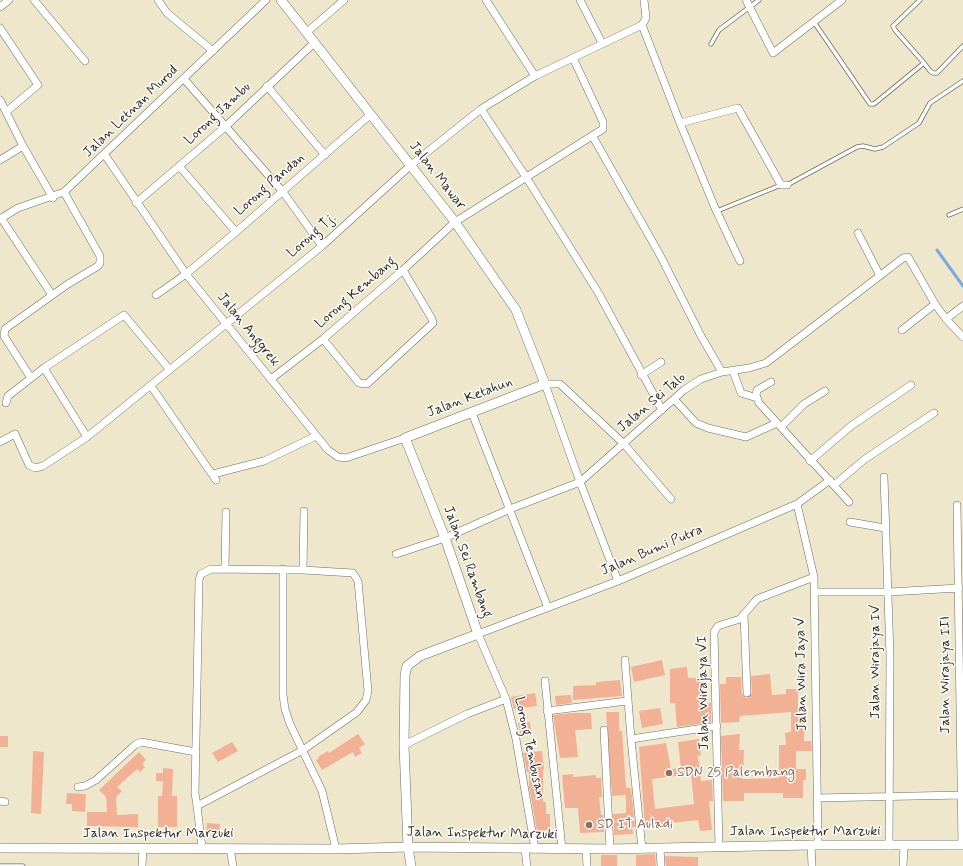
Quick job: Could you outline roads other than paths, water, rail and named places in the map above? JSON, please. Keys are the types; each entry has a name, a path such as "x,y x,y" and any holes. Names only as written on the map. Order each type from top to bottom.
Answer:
{"street":[{"path":"0,7 9,0"},
{"path":"34,0 85,61"},
{"path":"158,0 167,13 213,51"},
{"name":"Jalan Letnan Murod","path":"1,218 18,208 53,198 64,192 266,0"},
{"name":"Jalan Mawar","path":"281,0 455,222 516,310 545,384"},
{"path":"307,32 344,0"},
{"path":"486,0 535,76"},
{"path":"580,0 602,43"},
{"path":"644,0 646,18 642,25 680,123 740,261"},
{"path":"746,0 772,53 842,0"},
{"name":"Lorong Tj.","path":"0,442 15,434 29,465 35,468 43,466 87,438 322,246 411,165 481,109 535,76 642,25"},
{"path":"0,28 38,85 6,112"},
{"name":"Lorong Jambu","path":"136,203 226,127 267,86 315,42"},
{"path":"573,58 604,125 604,129 593,137 660,255 700,336 722,372"},
{"path":"184,79 283,192 322,246"},
{"path":"267,86 325,155"},
{"path":"1,103 23,146 53,198"},
{"path":"680,123 734,108 740,109 784,185"},
{"path":"481,109 526,177 598,294 662,410"},
{"name":"Lorong Pandan","path":"156,296 186,274 236,232 370,115"},
{"name":"Lorong Kembang","path":"271,380 324,339 455,222 593,137"},
{"path":"0,160 23,146"},
{"name":"Jalan Anggrek","path":"104,155 186,274 316,436 333,454 346,458 405,438"},
{"path":"179,166 236,232"},
{"path":"31,378 4,336 4,331 52,295 98,266 100,260 100,256 64,192"},
{"path":"1,218 52,295"},
{"path":"858,233 880,276"},
{"name":"Jalan Sei Talo","path":"396,554 445,538 510,509 580,482 674,399 700,379 722,372 749,368 766,363 778,356 903,258 910,258 935,304 946,319 963,337"},
{"path":"324,339 359,383 366,384 433,323 403,270"},
{"path":"902,330 935,304"},
{"path":"946,319 963,306"},
{"path":"6,402 6,397 44,368 124,315 170,370"},
{"path":"641,374 661,362"},
{"path":"44,368 87,438"},
{"path":"733,370 741,393 756,398 849,502"},
{"path":"756,398 757,390 771,382"},
{"path":"618,581 580,482 545,384 560,384 624,444 671,499"},
{"name":"Jalan Ketahun","path":"405,438 545,384"},
{"path":"810,460 851,426 911,385"},
{"path":"151,386 214,477 264,461 316,436"},
{"path":"674,399 696,423 708,428 746,437 779,425 804,404 825,391"},
{"path":"472,413 548,608"},
{"name":"Jalan Bumi Putra","path":"478,634 618,581 797,504 832,483 934,413"},
{"name":"Jalan Sei Rambang","path":"405,438 445,538 478,634 420,656 407,666 405,675 404,745 408,846 411,866"},
{"name":"Jalan Wirajaya IV","path":"884,477 885,528 889,592 889,846"},
{"name":"Jalan Wira Jaya V","path":"797,504 814,577 817,798 815,845 812,866"},
{"name":"Jalan Wirajaya III","path":"957,505 963,845"},
{"path":"303,570 304,511"},
{"path":"225,569 226,512"},
{"path":"850,522 885,528"},
{"path":"197,806 303,750 357,712 366,700 368,691 357,576 348,571 211,569 206,570 199,580 196,752 197,806 202,848"},
{"path":"283,569 283,695 290,724 322,791 336,849"},
{"name":"Jalan Wirajaya VI","path":"719,846 714,632 718,626 736,621 744,614 756,599 814,577"},
{"path":"814,592 889,592 959,588"},
{"path":"744,614 747,693"},
{"name":"Lorong Tembusan","path":"478,634 506,699 517,746 535,849"},
{"path":"625,660 627,701 642,849"},
{"path":"545,681 562,850"},
{"path":"404,745 467,714 506,699"},
{"path":"547,711 627,701"},
{"path":"631,739 717,726"},
{"path":"604,730 610,850"},
{"path":"78,786 85,786 96,780 135,745 141,742 196,752"},
{"path":"817,798 961,795"},
{"name":"Jalan Inspektur Marzuki","path":"0,848 336,849 408,846 610,850 719,846 963,845"},
{"path":"903,866 904,846"},
{"path":"142,866 143,848"},
{"path":"230,848 233,866"},
{"path":"660,848 661,866"},
{"path":"525,849 527,866"},
{"path":"586,850 587,866"}],"lane":[{"path":"711,44 719,30 759,0"},
{"path":"920,0 893,26 930,71 937,73 963,46"},
{"path":"814,22 870,104 874,104 924,63"},
{"path":"717,211 784,185 857,148 864,146 875,149 883,147 919,123 930,103 963,81"},
{"path":"949,215 963,209"},
{"path":"0,866 23,866"}],"waterway":[{"path":"937,250 963,286"}],"place":[{"name":"SDN 25 Palembang","path":"669,773"},
{"name":"SD IT Auladi","path":"589,825"}]}
